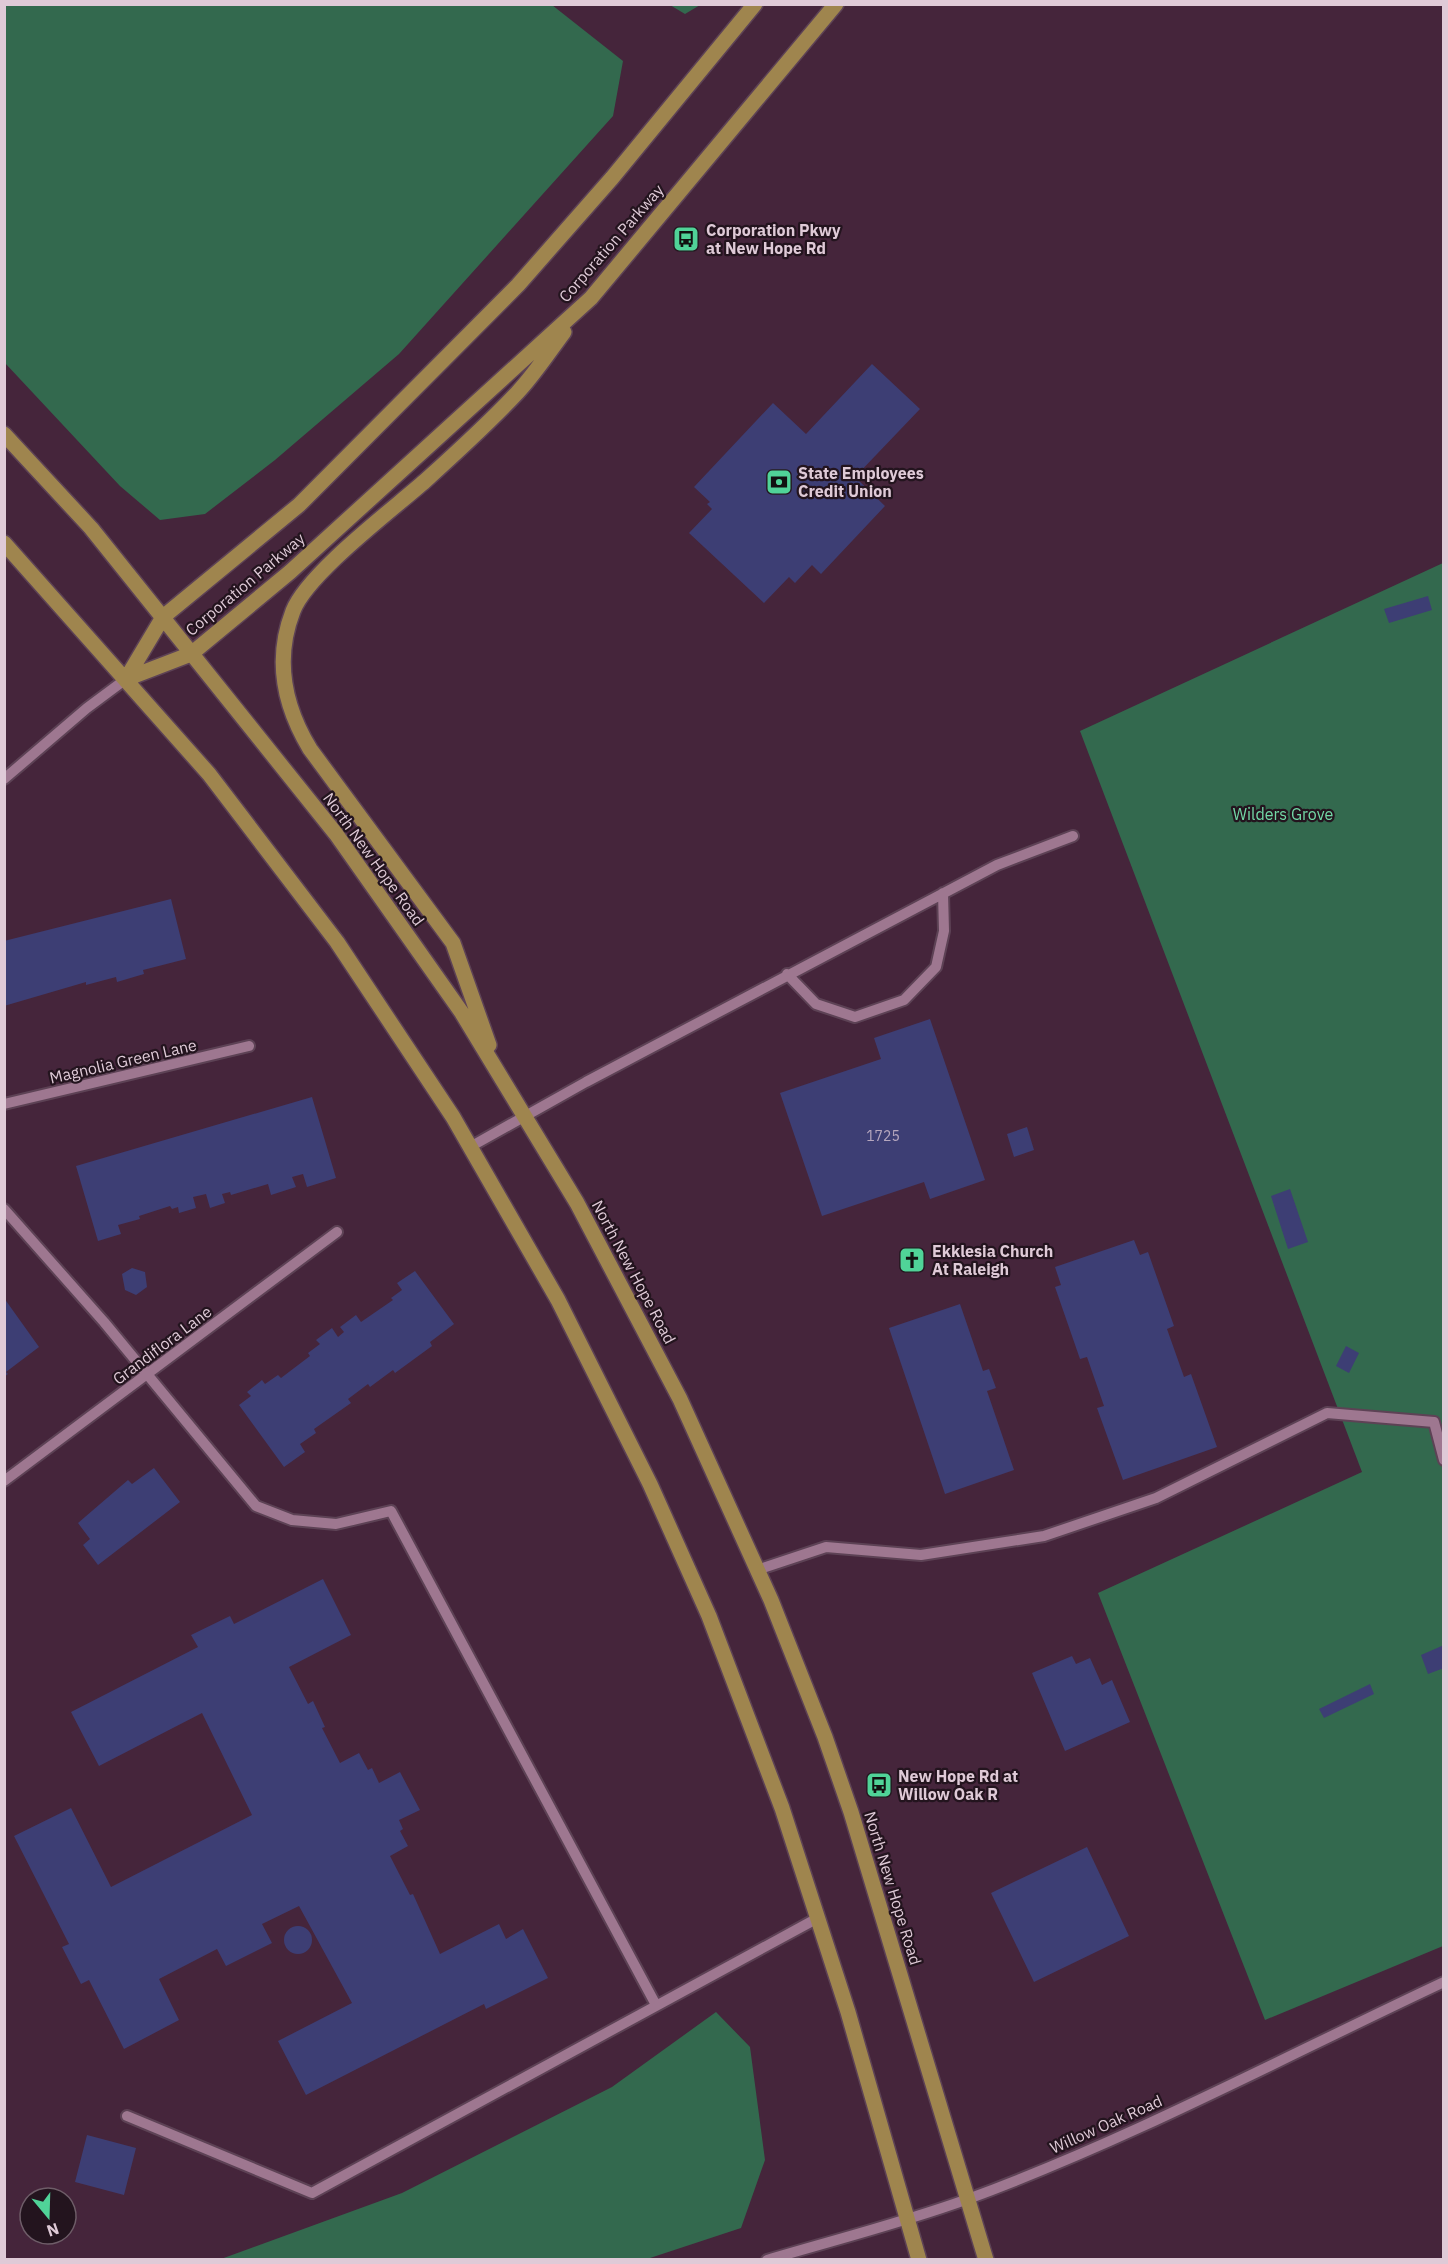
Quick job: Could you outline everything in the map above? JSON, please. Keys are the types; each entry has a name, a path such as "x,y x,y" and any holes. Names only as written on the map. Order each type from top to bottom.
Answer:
{"main road":[{"name":"Corporation Parkway","path":"126,679 163,618 299,505 468,337 612,178 755,4"},
{"name":"Corporation Parkway","path":"126,679 191,654 290,572 591,298 836,4"},
{"path":"501,1076 453,944 310,749 295,725 287,702 282,652 293,610 301,597 327,568 425,481 517,393 591,298"},
{"name":"North New Hope Road","path":"4,434 91,528 336,834 442,983 577,1203 680,1399 758,1570 825,1737 851,1812 986,2259"},
{"path":"4,543 209,774 338,942 470,1147 558,1300 659,1504 709,1616 782,1808 805,1873 816,1919 848,2012 919,2259"}],"street":[{"path":"4,779 87,708 126,679"},
{"path":"470,1147 787,974 997,865 1073,836"},
{"path":"787,974 816,1004 855,1017 904,1000 936,967 944,931 943,893"},
{"name":"Magnolia Green Lane","path":"4,1104 249,1047"},
{"path":"4,1209 104,1322 256,1506 292,1520 336,1524 391,1511 656,2005"},
{"name":"Grandiflora Lane","path":"4,1481 337,1232"},
{"path":"758,1570 826,1547 921,1555 1044,1536 1156,1498 1326,1413 1439,1420 1443,1460"},
{"path":"127,2116 312,2193 816,1919"},
{"name":"Willow Oak Road","path":"767,2259 967,2199 1106,2142 1443,1982"}],"green space":[{"path":"5,4 552,5 623,61 613,116 399,354 275,460 205,514 160,520 120,486 5,363"},
{"path":"670,5 700,5 685,14"},
{"name":"Wilders Grove","path":"1443,563 1443,1946 1265,2020 1098,1593 1362,1472 1080,731"},
{"path":"716,2012 750,2047 765,2160 741,2228 647,2259 221,2259 402,2193 612,2087"}],"building":[{"name":"State Employees Credit Union","path":"872,364 920,409 855,477 885,506 821,574 812,565 795,583 789,577 764,603 689,533 712,509 707,504 710,502 694,487 773,403 806,434"},
{"path":"1428,596 1432,610 1389,623 1384,609"},
{"path":"171,899 186,959 143,970 144,974 117,982 116,977 86,985 86,982 4,1006 4,941"},
{"path":"930,1019 985,1180 930,1199 924,1182 822,1216 780,1093 881,1059 874,1038"},
{"path":"312,1097 336,1178 307,1187 303,1174 292,1177 296,1187 271,1195 268,1184 231,1195 230,1192 222,1194 225,1203 210,1208 206,1194 193,1197 196,1208 179,1213 178,1207 172,1209 170,1206 139,1216 140,1219 118,1225 121,1234 98,1241 76,1166"},
{"path":"1027,1127 1034,1150 1014,1157 1007,1134"},
{"path":"1290,1189 1308,1242 1288,1249 1271,1196"},
{"path":"1134,1240 1140,1255 1148,1252 1174,1326 1167,1329 1184,1377 1191,1374 1217,1447 1123,1480 1097,1408 1104,1406 1087,1357 1080,1359 1055,1287 1061,1285 1055,1267"},
{"path":"132,1268 145,1272 147,1287 136,1295 125,1290 122,1274"},
{"path":"415,1271 454,1324 430,1342 432,1346 395,1373 393,1370 370,1387 368,1384 348,1399 351,1403 314,1429 316,1433 300,1444 305,1452 284,1467 239,1405 251,1396 247,1392 262,1380 265,1384 278,1375 281,1378 310,1356 308,1353 320,1344 316,1340 332,1328 338,1337 344,1332 340,1327 356,1315 361,1322 393,1300 391,1298 402,1290 397,1283"},
{"path":"4,1298 39,1347 6,1372 8,1374 4,1377"},
{"path":"960,1304 983,1371 989,1369 996,1388 987,1391 1014,1470 945,1494 889,1328"},
{"path":"1346,1346 1359,1353 1349,1373 1336,1366"},
{"path":"154,1468 180,1502 98,1565 83,1545 90,1539 78,1523 128,1480 132,1484"},
{"path":"323,1579 351,1635 289,1667 308,1704 313,1701 325,1727 322,1728 340,1763 359,1753 368,1770 372,1768 379,1783 400,1772 420,1810 399,1820 403,1829 400,1831 408,1846 390,1856 410,1895 413,1894 440,1954 499,1924 506,1939 523,1929 548,1978 486,2009 484,2004 306,2095 278,2041 352,2003 299,1906 262,1924 272,1943 226,1966 217,1949 159,1979 179,2020 124,2049 89,1980 81,1984 62,1947 69,1944 14,1836 71,1808 111,1887 252,1815 202,1713 99,1766 71,1712 198,1647 191,1635 230,1616 234,1624"},
{"path":"1444,1645 1444,1668 1428,1674 1421,1655"},
{"path":"1072,1656 1076,1664 1090,1658 1102,1685 1112,1680 1130,1722 1065,1751 1032,1673"},
{"path":"1370,1684 1374,1694 1324,1718 1319,1709"},
{"path":"1087,1847 1129,1936 1034,1982 991,1893"},
{"path":"298,1926 308,1930 312,1940 308,1950 298,1954 288,1950 284,1940 288,1930"},
{"path":"87,2135 136,2148 124,2195 75,2182"}],"place":[{"name":"Corporation Pkwy at New Hope Rd","path":"686,239"},
{"name":"State Employees Credit Union","path":"779,482"},
{"name":"Ekklesia Church At Raleigh","path":"912,1260"},
{"name":"New Hope Rd at Willow Oak R","path":"879,1785"}]}
